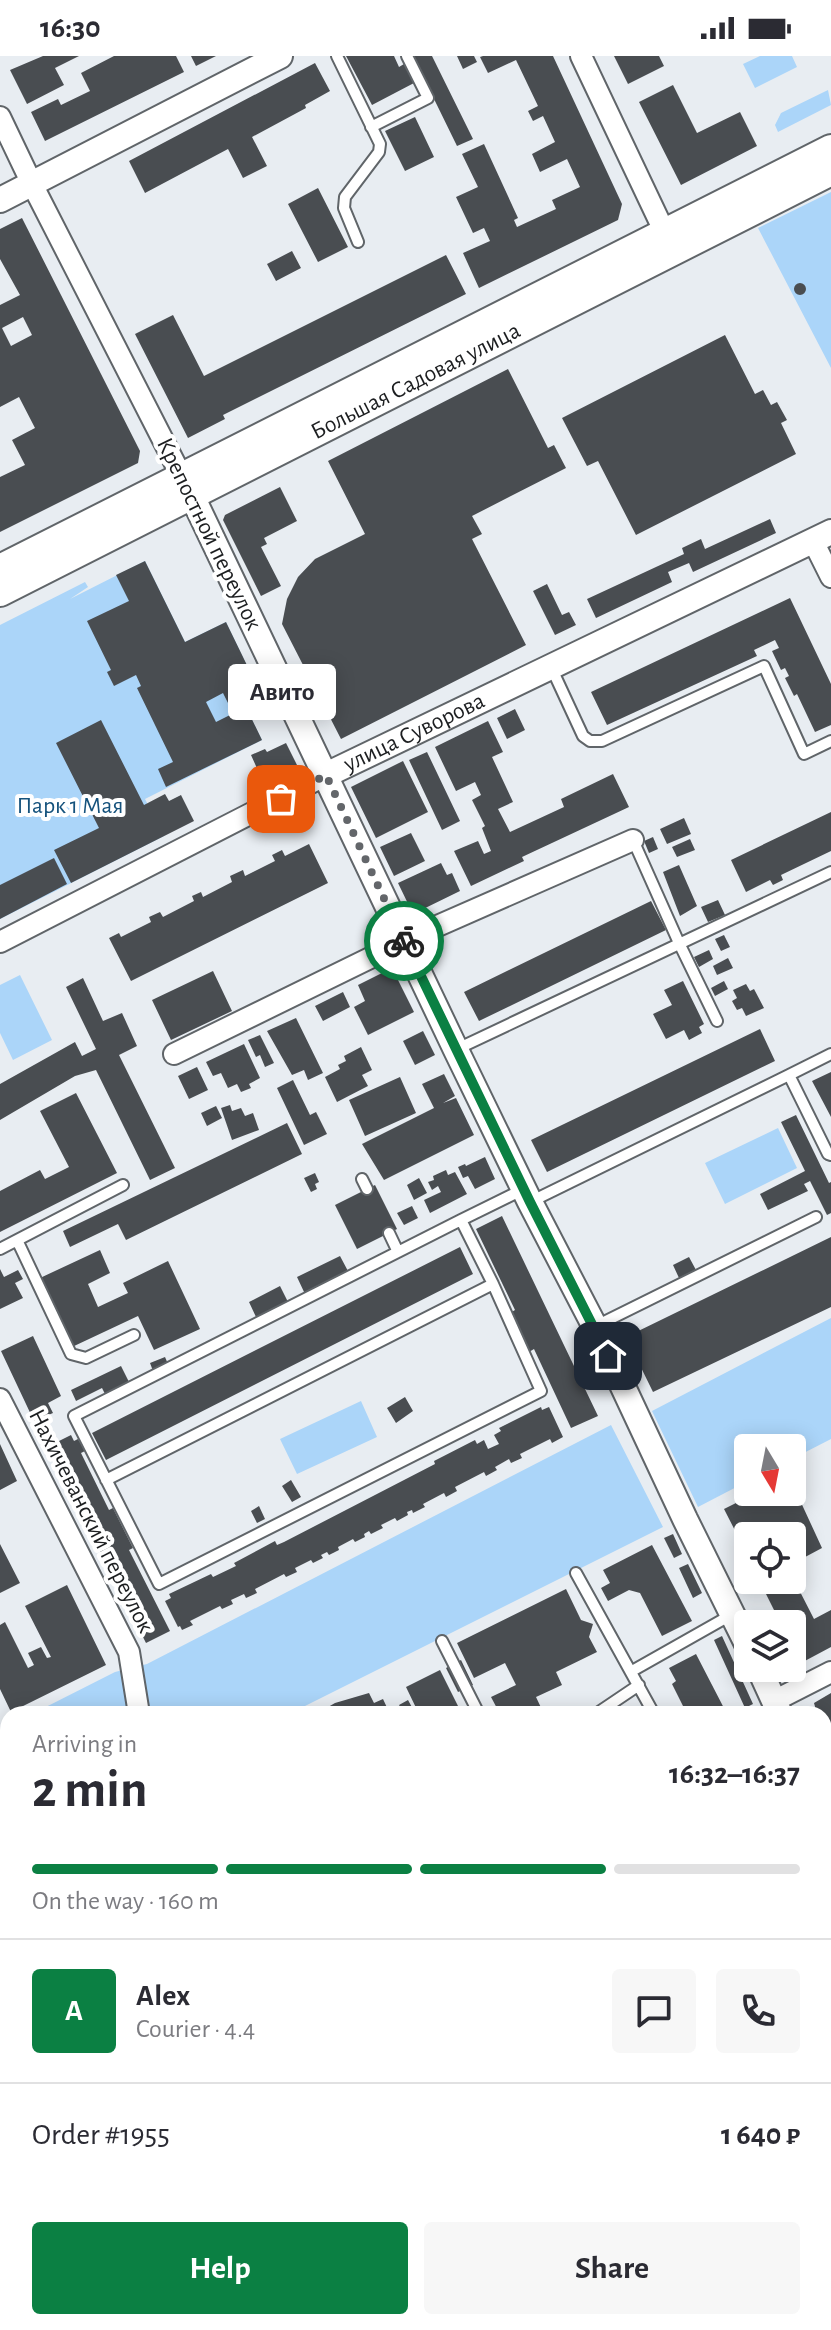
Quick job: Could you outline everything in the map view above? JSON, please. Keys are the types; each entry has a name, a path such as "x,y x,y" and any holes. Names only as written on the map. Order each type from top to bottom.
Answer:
{"main road":[{"name":"Большая Садовая улица","path":"0,592 187,487 665,233 831,149"},
{"name":"Большая Садовая улица","path":"0,569 187,487 831,171"}],"street":[{"path":"0,200 280,56"},
{"path":"581,56 665,233"},
{"name":"Крепостной переулок","path":"0,117 187,487 456,1050 595,1327 733,1614"},
{"path":"822,536 831,577"},
{"name":"улица Суворова","path":"0,942 326,775 822,536"},
{"path":"174,1054 404,941 633,840"},
{"name":"Нахичеванский переулок","path":"0,1399 129,1652 138,1706"},
{"path":"779,1706 831,1672"},
{"path":"765,1682 777,1706"}],"lane":[{"path":"337,56 380,144 379,152 345,197 344,208 358,242"},
{"path":"371,127 428,98 407,56"},
{"path":"551,667 583,736 590,741 602,741 764,666 804,754 831,741"},
{"path":"633,840 717,1021"},
{"path":"456,1050 831,872"},
{"path":"461,1220 541,1391 159,1584 74,1416 461,1220 527,1195 831,1054"},
{"path":"789,1075 831,1155"},
{"path":"0,1249 123,1185"},
{"path":"595,1327 816,1217"},
{"path":"389,1233 398,1252"},
{"path":"17,1240 71,1354 86,1358 134,1335"},
{"path":"106,1480 493,1284"},
{"path":"576,1573 650,1706"},
{"path":"632,1671 733,1614"},
{"path":"442,1641 475,1706"},
{"path":"608,1706 639,1685"}],"green space":[{"path":"760,56 792,56 797,67 755,88 743,64"},
{"path":"828,90 831,105 778,132 775,125 781,113"},
{"path":"831,192 831,368 758,228"},
{"name":"Парк 1 Мая","path":"145,561 185,642 226,622 263,699 246,708 262,740 145,799 164,836 0,919 0,625 85,582 88,587 70,599"},
{"path":"20,975 52,1040 13,1060 0,1033 0,985"},
{"path":"778,1128 797,1168 725,1204 705,1163"},
{"path":"831,1318 831,1439 806,1452 806,1434 734,1434 734,1488 698,1507 652,1411"},
{"path":"361,1401 377,1437 297,1474 280,1439"},
{"path":"611,1425 663,1527 305,1706 48,1706 115,1672 147,1664"}],"building":[{"path":"43,56 79,56 55,68 64,85 27,104 10,70"},
{"path":"114,56 176,56 184,72 45,141 31,112 58,99 61,105 90,91 81,73"},
{"path":"191,56 216,56 196,66"},
{"path":"346,56 394,56 399,67 404,64 414,83 372,105"},
{"path":"413,56 432,56 473,139 457,146"},
{"path":"457,56 474,56 477,62 463,69"},
{"path":"553,56 622,204 618,220 479,288 463,253 490,241 484,228 473,233 456,197 478,187 462,154 484,144 518,218 514,220 517,227 556,209 552,200 580,187 567,159 540,172 532,154 555,142 543,116 533,121 528,111 538,106 516,60 488,73 480,57"},
{"path":"614,56 659,56 664,66 628,84"},
{"path":"315,63 330,91 305,105 306,108 252,137 267,166 243,178 228,149 145,193 129,161"},
{"path":"673,85 697,133 740,112 757,146 681,185 639,102"},
{"path":"415,117 434,157 405,171 385,131"},
{"path":"318,188 348,247 318,262 288,204"},
{"path":"22,218 140,451 138,463 0,532 0,477 25,465 12,440 35,428 19,397 0,407 0,305 20,295 0,259 0,229","holes":["23,317 32,335 11,346 2,328"]},
{"path":"292,251 301,268 276,281 267,264"},
{"path":"446,255 466,294 223,415 225,419 188,438 135,334 173,315 204,376"},
{"path":"800,283 806,289 800,295 794,289"},
{"path":"725,335 755,394 763,390 771,405 777,402 787,420 781,423 796,454 636,535 598,461 587,466 562,418"},
{"path":"508,369 548,448 554,445 566,468 472,516 482,534 472,539 526,645 341,739 282,624 287,599 298,577 315,559 365,534 328,461"},
{"path":"280,487 297,521 264,538 267,544 261,547 281,586 261,596 223,520 225,515"},
{"path":"770,519 776,533 693,572 689,563 668,572 672,582 596,618 587,599 684,554 682,548 701,539 705,549"},
{"path":"145,561 185,642 226,622 260,692 230,707 223,693 206,702 216,722 246,707 262,740 166,787 158,769 173,762 137,688 141,686 136,675 114,686 107,672 111,670 87,621 129,601 116,575"},
{"path":"547,584 562,615 569,612 576,625 555,635 533,591"},
{"path":"790,598 831,684 831,725 815,732 797,694 794,696 785,678 789,676 785,668 781,670 772,651 779,648 775,640 754,650 757,656 607,725 591,692"},
{"path":"515,709 525,730 507,739 497,718"},
{"path":"101,720 144,805 165,794 169,801 181,795 194,821 71,883 54,850 99,828 56,743"},
{"path":"488,721 503,752 492,757 513,802 498,809 510,832 564,807 561,799 613,774 629,807 522,857 524,861 471,886 454,851 478,841 484,854 491,851 482,828 485,826 472,800 481,795 475,782 456,791 435,747"},
{"path":"286,743 298,767 279,777 274,768 260,775 251,755"},
{"path":"427,752 460,821 442,830 409,760"},
{"path":"403,761 428,812 376,838 351,787"},
{"path":"831,812 831,851 781,875 783,880 773,885 770,880 746,892 731,860"},
{"path":"684,818 691,834 667,844 660,829"},
{"path":"411,833 425,861 394,876 380,847"},
{"path":"653,837 658,849 649,853 644,841"},
{"path":"690,839 695,850 677,857 672,847"},
{"path":"309,844 328,883 131,981 109,938 119,933 121,937 151,922 149,917 160,912 163,917 194,901 192,896 201,892 203,897 232,882 230,876 243,870 245,876 275,861 272,855 282,850 285,856"},
{"path":"54,858 67,884 0,919 0,885"},
{"path":"441,863 447,875 452,873 460,891 413,914 398,883"},
{"path":"679,865 697,906 680,916 663,872"},
{"path":"718,900 725,915 708,922 701,907"},
{"path":"651,901 666,930 479,1021 464,992"},
{"path":"724,935 730,947 721,951 715,939"},
{"path":"709,950 713,959 699,967 694,957"},
{"path":"728,958 733,968 717,975 713,966"},
{"path":"392,968 414,1012 368,1035 354,1007 365,1001 358,985"},
{"path":"213,971 232,1011 171,1040 152,1000"},
{"path":"83,978 103,1021 122,1013 137,1046 119,1055 175,1168 150,1180 96,1070 75,1076 0,1120 0,1084 75,1042 82,1056 96,1049 66,987"},
{"path":"683,981 704,1024 699,1027 702,1033 689,1040 684,1030 666,1039 653,1014 672,1005 664,990"},
{"path":"724,981 728,989 715,996 711,988"},
{"path":"746,984 750,991 754,989 764,1008 746,1016 742,1008 737,1010 732,1001 737,998 733,990"},
{"path":"343,992 350,1007 323,1021 315,1006"},
{"path":"296,1018 323,1073 308,1080 304,1070 292,1075 267,1031"},
{"path":"760,1029 775,1061 547,1172 531,1140"},
{"path":"423,1031 435,1055 415,1065 403,1041"},
{"path":"260,1035 274,1063 265,1067 248,1040"},
{"path":"244,1044 260,1078 249,1084 251,1088 241,1092 237,1084 228,1088 221,1073 213,1076 206,1062"},
{"path":"361,1047 372,1070 362,1075 368,1086 337,1102 325,1077 340,1069 338,1065 346,1061 344,1056"},
{"path":"197,1067 208,1090 189,1099 178,1076"},
{"path":"831,1072 831,1117 812,1081"},
{"path":"444,1074 455,1096 443,1103 456,1098 474,1135 384,1180 362,1144 434,1108 422,1084"},
{"path":"400,1077 416,1113 365,1136 349,1100"},
{"path":"293,1080 310,1115 316,1112 327,1134 304,1145 277,1088"},
{"path":"76,1093 117,1173 0,1232 0,1191 40,1170 45,1179 69,1167 40,1111"},
{"path":"230,1105 232,1111 241,1108 245,1116 253,1113 259,1130 232,1140 221,1108"},
{"path":"216,1106 222,1118 207,1126 201,1113"},
{"path":"796,1115 831,1182 831,1213 827,1215 810,1181 804,1184 808,1191 768,1210 760,1194 805,1171 781,1122"},
{"path":"287,1123 302,1154 126,1240 118,1224 70,1247 63,1231"},
{"path":"485,1157 495,1179 475,1189 468,1176 463,1178 458,1167"},
{"path":"446,1170 448,1175 455,1172 467,1194 430,1213 424,1200 441,1192 438,1186 432,1190 428,1182"},
{"path":"315,1173 319,1182 315,1184 317,1189 311,1192 304,1178"},
{"path":"419,1178 427,1193 414,1200 407,1185"},
{"path":"375,1185 397,1229 357,1249 335,1205"},
{"path":"412,1206 418,1218 404,1225 397,1213"},
{"path":"502,1216 598,1416 571,1428 534,1349 529,1352 510,1313 515,1310 476,1229"},
{"path":"831,1237 831,1307 653,1392 626,1337"},
{"path":"460,1247 473,1274 106,1460 92,1433"},
{"path":"100,1250 110,1273 88,1284 98,1307 128,1293 123,1283 168,1261 200,1329 154,1350 138,1316 72,1347 40,1278"},
{"path":"340,1256 349,1273 305,1294 297,1277"},
{"path":"689,1257 696,1270 679,1278 673,1265"},
{"path":"0,1269 4,1277 18,1270 23,1279 15,1283 23,1298 0,1309"},
{"path":"280,1286 289,1304 257,1319 249,1302"},
{"path":"33,1336 61,1396 48,1403 53,1413 34,1421 1,1351"},
{"path":"165,1357 168,1364 153,1371 150,1363"},
{"path":"121,1366 130,1384 106,1396 102,1388 76,1401 71,1390"},
{"path":"405,1397 413,1411 396,1423 387,1408"},
{"path":"541,1407 542,1410 549,1407 563,1437 552,1443 550,1439 520,1454 522,1458 511,1463 509,1459 486,1476 484,1472 455,1487 457,1491 446,1497 444,1493 423,1504 425,1507 381,1525 383,1528 371,1534 369,1531 355,1542 353,1539 329,1555 327,1552 321,1555 323,1558 313,1563 311,1560 295,1568 297,1572 286,1577 284,1574 255,1589 257,1593 246,1598 244,1594 231,1600 233,1604 222,1609 220,1606 190,1621 193,1625 182,1630 178,1627 165,1601 171,1598 169,1594 236,1566 234,1563 275,1541 277,1545 284,1542 475,1440 477,1444 484,1440 488,1449 499,1444 494,1435 501,1431 499,1428"},
{"path":"71,1435 74,1441 78,1439 85,1451 81,1453 109,1510 113,1508 133,1548 129,1550 170,1631 146,1643 47,1447"},
{"path":"0,1444 17,1481 0,1490"},
{"path":"291,1480 301,1497 292,1502 282,1486"},
{"path":"734,1504 803,1506 822,1548 806,1557 806,1522 734,1522 734,1529 724,1509"},
{"path":"259,1506 265,1519 257,1523 251,1511"},
{"path":"673,1534 682,1554 674,1558 664,1538"},
{"path":"0,1544 20,1583 0,1593"},
{"path":"652,1545 692,1621 662,1636 640,1593 629,1590 608,1601 601,1588 610,1583 603,1570"},
{"path":"688,1564 702,1593 693,1598 679,1568"},
{"path":"67,1585 106,1665 23,1706 8,1706 0,1689 0,1625 5,1622 28,1668 34,1665 28,1653 41,1647 47,1658 51,1657 25,1606"},
{"path":"566,1589 581,1620 593,1624 589,1637 597,1652 556,1672 562,1685 536,1697 540,1706 496,1706 491,1697 516,1685 505,1663 474,1678 457,1643"},
{"path":"766,1594 801,1594 814,1619 831,1610 831,1647 806,1660 806,1610 774,1610"},
{"path":"722,1636 734,1662 734,1682 743,1682 753,1704 744,1706 714,1640"},
{"path":"696,1654 723,1706 683,1706 672,1684 676,1681 669,1668"},
{"path":"461,1660 473,1685 458,1692 446,1668"},
{"path":"440,1670 458,1706 415,1706 406,1687"},
{"path":"369,1693 374,1703 383,1699 386,1706 330,1706"},
{"path":"831,1693 831,1706 815,1706 814,1703"},
{"path":"408,1700 411,1706 400,1706"}],"way so far":[{"path":"281,799 326,775 404,941"}],"place":[{"name":"Авито","path":"281,799"}],"route":[{"path":"404,941 608,1356"}]}
